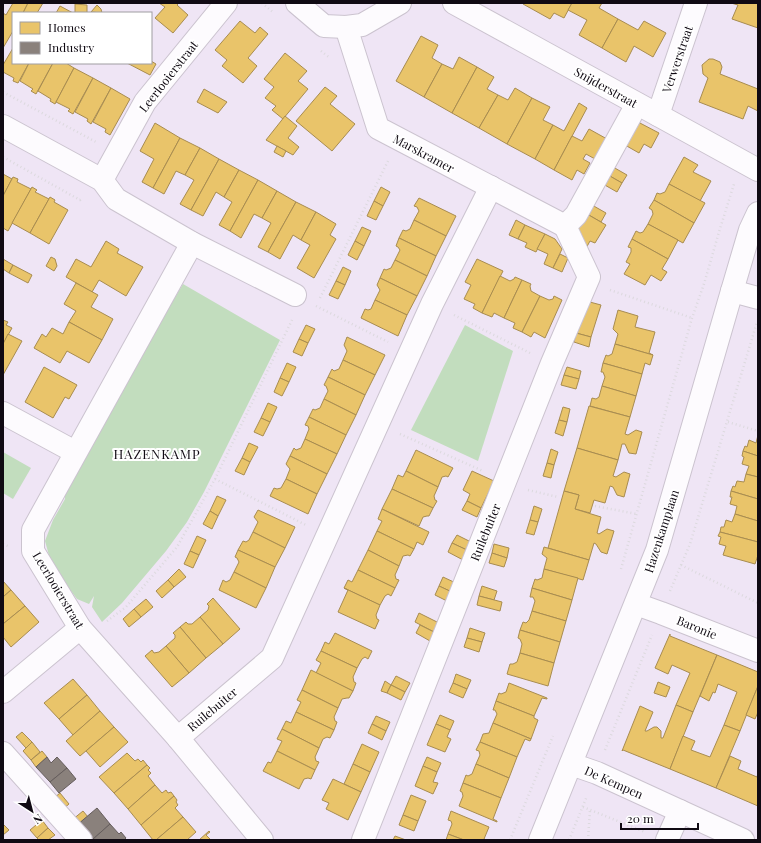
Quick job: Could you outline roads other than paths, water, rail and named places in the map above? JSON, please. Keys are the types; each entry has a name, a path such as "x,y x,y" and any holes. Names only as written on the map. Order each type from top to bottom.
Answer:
{"street":[{"name":"Leerlooierstraat","path":"102,180 145,102 226,3"},
{"path":"297,3 324,26 346,27 362,25 400,3"},
{"name":"Snijderstraat","path":"454,3 751,166"},
{"name":"Verwerstraat","path":"658,115 696,3"},
{"name":"Marskramer","path":"346,27 378,128 565,226"},
{"path":"565,226 576,215 637,104"},
{"path":"3,126 102,180 116,199 192,243 299,297"},
{"name":"Ruilebuiter","path":"178,738 272,658 432,304 491,187"},
{"name":"Hazenkamplaan","path":"540,840 658,550 750,230 758,213"},
{"name":"Ruilebuiter","path":"363,840 552,363 589,277 565,226"},
{"name":"Leerlooierstraat","path":"192,243 33,530 33,552 84,632 178,738 262,840"},
{"path":"732,291 758,298"},
{"path":"3,414 75,452"},
{"name":"Baronie","path":"636,604 661,612 758,651"},
{"path":"3,692 84,632"},
{"path":"3,753 81,840"},
{"name":"De Kempen","path":"571,764 597,773 743,840"},
{"path":"659,837 680,812"}],"district":[{"name":"HAZENKAMP","path":"157,453"}]}
